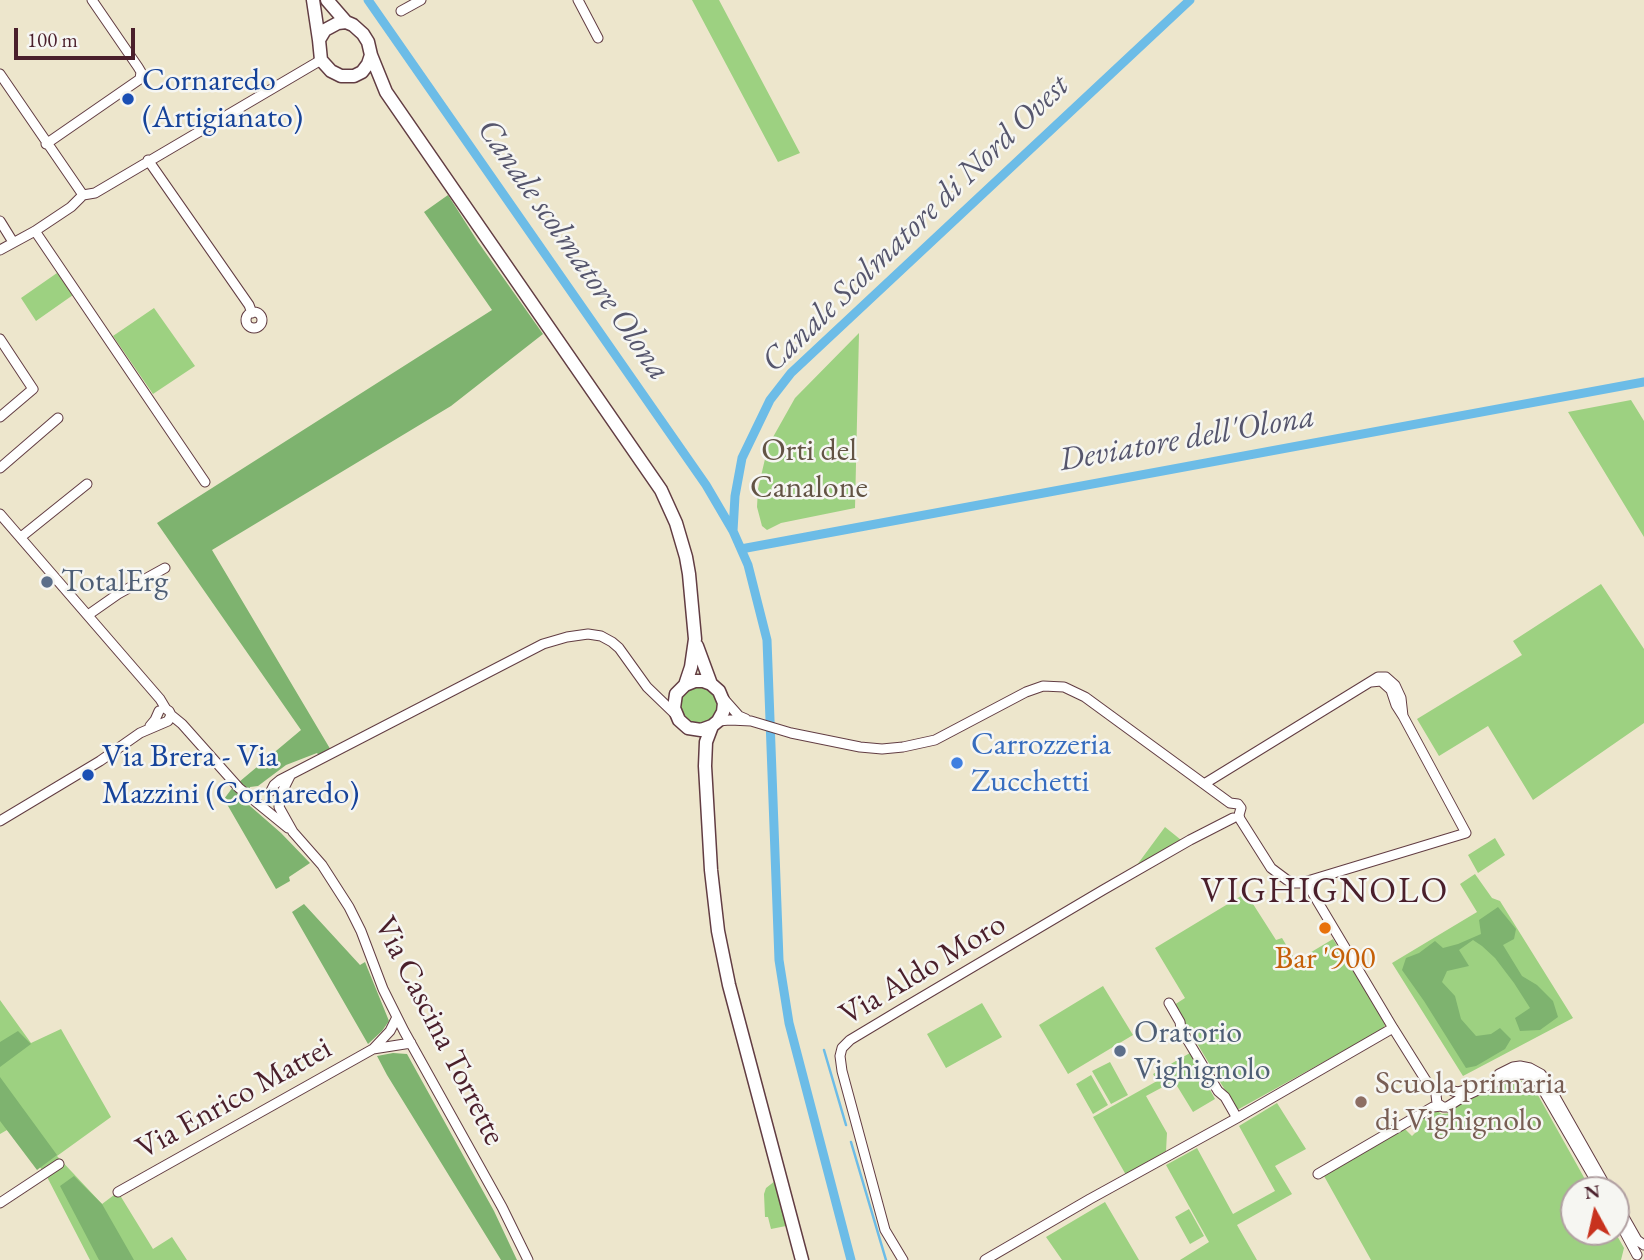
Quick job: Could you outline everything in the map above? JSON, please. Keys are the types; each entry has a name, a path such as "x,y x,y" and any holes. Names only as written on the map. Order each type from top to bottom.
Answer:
{"main road":[{"path":"313,0 321,60 331,71 341,76 367,79 387,92"},
{"path":"327,0 346,22"},
{"path":"319,40 330,26 346,22 353,24 363,34 387,92 661,490 676,523 686,556 695,639 691,667 674,704 676,715 688,728 701,730 715,724"},
{"path":"354,76 362,72 370,55"},
{"path":"695,639 711,684"},
{"path":"680,690 699,680 711,684 722,698 723,712 706,743 705,766 714,904 721,954 802,1260"},
{"path":"688,728 705,766"}],"street":[{"path":"46,144 140,79 141,72 138,67 92,0"},
{"path":"401,11 421,0"},
{"path":"578,0 598,38"},
{"path":"0,250 71,207 83,195 94,193 321,60"},
{"path":"0,74 83,195"},
{"path":"148,160 251,313"},
{"path":"0,221 13,242"},
{"path":"35,230 205,482"},
{"path":"0,338 33,389 0,417"},
{"path":"0,468 58,418"},
{"path":"21,537 87,484"},
{"path":"0,514 155,693 166,716 182,724 243,791 265,797 277,793 280,803"},
{"path":"88,615 118,594 166,568"},
{"path":"265,797 277,782 555,639 588,634 606,639 619,648 647,687 676,715"},
{"path":"715,724 730,720 751,722 860,747 882,749 911,746 935,740 1026,692 1043,686 1056,686 1070,689 1085,697 1220,795 1274,871 1294,883 1306,882 1466,833 1396,705 1391,690 1381,681 1371,682 1204,783"},
{"path":"647,687 659,694 680,690"},
{"path":"722,698 739,716 751,722"},
{"path":"0,821 100,761 166,716"},
{"path":"270,812 275,811 280,803 284,786 292,774"},
{"name":"Via Cascina Torrette","path":"265,797 264,810 293,832 322,865 349,907 397,1017 502,1207 528,1260"},
{"name":"Via Cascina Torrette","path":"280,803 293,832"},
{"name":"Via Aldo Moro","path":"904,1260 885,1230 842,1071 842,1048 850,1040 1232,814"},
{"path":"1306,882 1436,1098 1447,1107 1454,1096 1510,1075 1524,1074 1545,1079 1600,1176"},
{"path":"1169,1003 1181,1029 1237,1118"},
{"name":"Via Enrico Mattei","path":"118,1192 373,1049 390,1031 397,1017"},
{"path":"985,1260 1393,1028"},
{"name":"Via Enrico Mattei","path":"373,1049 411,1043"},
{"path":"1538,1077 1593,1176"},
{"path":"1318,1174 1448,1088 1454,1096"},
{"path":"0,1203 60,1164"},
{"path":"1630,1228 1641,1252"},
{"path":"1630,1236 1641,1252"}],"green space":[{"path":"692,0 719,0 800,153 778,162"},
{"path":"448,195 543,334 451,406 212,550 332,752 321,758 317,753 286,765 249,790 239,782 301,730 157,523 492,310 424,212"},
{"path":"57,273 73,295 36,321 21,298"},
{"path":"154,308 195,366 153,394 113,336"},
{"name":"Orti del Canalone","path":"859,333 855,508 781,523 767,530 762,526 757,507 758,489 768,446 795,398"},
{"path":"1631,400 1644,421 1644,537 1568,412"},
{"path":"1601,584 1644,649 1644,723 1533,800 1488,726 1439,756 1417,719 1522,655 1513,641"},
{"path":"699,687 711,693 717,705 711,717 699,723 687,717 681,705 687,693"},
{"path":"233,787 242,799 310,863 289,877 290,881 276,889 224,799"},
{"path":"1165,827 1181,840 1134,869"},
{"path":"1495,838 1505,855 1478,873 1468,855"},
{"path":"1475,874 1492,898 1500,901 1573,1018 1463,1076 1392,963 1477,912 1460,884"},
{"path":"1246,893 1276,940 1282,938 1294,958 1298,960 1333,939 1386,1023 1383,1029 1237,1110 1174,1005 1185,998 1155,948"},
{"path":"304,904 360,965 365,962 389,1021 368,1044 292,912"},
{"path":"1498,907 1516,929 1514,939 1503,945 1522,976 1537,985 1553,1001 1558,1017 1540,1030 1520,1031 1515,1018 1530,1008 1495,958 1473,940 1459,950 1469,966 1447,971 1442,982 1455,996 1461,1019 1476,1036 1491,1034 1500,1028 1511,1039 1505,1049 1476,1066 1466,1068 1402,970 1406,958 1419,953 1435,941 1443,948 1481,934 1479,920"},
{"path":"1103,986 1133,1035 1068,1074 1039,1025"},
{"path":"0,1000 31,1043 61,1029 111,1117 57,1156 102,1204 118,1192 153,1249 172,1237 187,1260 90,1260 45,1173 7,1130 0,1134"},
{"path":"982,1003 1002,1037 946,1068 927,1034"},
{"path":"18,1031 31,1044 0,1067 0,1042"},
{"path":"1190,1053 1215,1099 1193,1112 1174,1081 1146,1096 1167,1133 1166,1151 1126,1175 1093,1117 1157,1081 1153,1074"},
{"path":"407,1054 494,1211 517,1260 501,1260 387,1075 377,1056"},
{"path":"1110,1062 1128,1095 1111,1104 1092,1071"},
{"path":"1091,1075 1108,1105 1093,1114 1076,1084"},
{"path":"0,1077 57,1155 37,1170 0,1121"},
{"path":"1515,1079 1529,1083 1534,1088 1583,1176 1560,1176 1560,1246 1623,1246 1621,1260 1371,1260 1324,1176 1405,1129 1412,1136 1416,1132 1418,1121 1437,1111 1442,1114 1451,1113 1458,1104 1506,1080"},
{"path":"1277,1103 1306,1149 1275,1166 1292,1194 1237,1225 1257,1260 1180,1260 1209,1242 1166,1165 1197,1148 1233,1214 1275,1191 1239,1126"},
{"path":"74,1176 102,1204 134,1260 99,1260 60,1186"},
{"path":"775,1181 786,1226 771,1229 768,1217 765,1217 764,1194 766,1188"},
{"path":"1105,1202 1139,1260 1062,1260 1046,1237"},
{"path":"1189,1209 1204,1236 1190,1244 1175,1217"}],"waterway":[{"name":"Canale scolmatore Olona","path":"368,0 706,485 733,531"},
{"name":"Canale Scolmatore di Nord Ovest","path":"851,1260 789,1023 779,960 767,640 748,565 733,531 735,496 742,458 770,400 791,373 1190,0"},
{"name":"Deviatore dell'Olona","path":"741,549 1644,382"},
{"path":"824,1050 846,1125"},
{"path":"851,1142 886,1260"}],"place":[{"name":"Cornaredo (Artigianato)","path":"128,99"},
{"name":"TotalErg","path":"47,582"},
{"name":"Carrozzeria Zucchetti","path":"957,763"},
{"name":"Via Brera - Via Mazzini (Cornaredo)","path":"88,775"},
{"name":"Bar '900","path":"1325,928"},
{"name":"Oratorio Vighignolo","path":"1120,1051"},
{"name":"Scuola primaria di Vighignolo","path":"1361,1102"}],"district":[{"name":"VIGHIGNOLO","path":"1325,892"}]}
